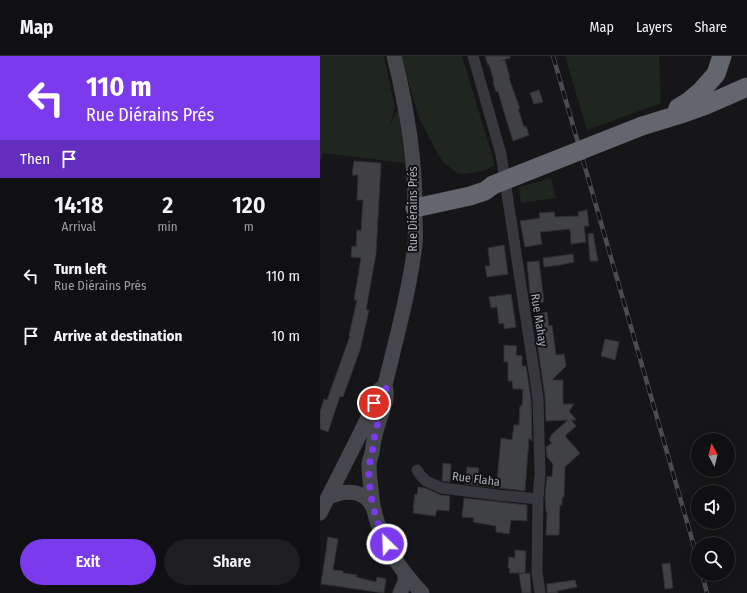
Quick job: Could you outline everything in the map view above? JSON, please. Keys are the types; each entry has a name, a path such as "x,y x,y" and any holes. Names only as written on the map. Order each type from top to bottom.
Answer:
{"highway":[{"path":"645,125 688,102 701,91 716,74 722,56"},
{"path":"415,201 487,186 645,125 700,107 747,87"}],"main road":[{"name":"Rue Diérains Prés","path":"394,56 409,125 413,155 415,244 406,297 385,385 387,396 376,429 369,464 374,510 383,536 392,554 405,574 422,593"},
{"name":"Rue Diérains Prés","path":"320,513 367,420 378,392 385,385"},
{"name":"Rue Diérains Prés","path":"329,497 353,492 366,498 374,510"},
{"path":"400,593 405,582 405,574"}],"street":[{"name":"Rue Mahay","path":"473,56 502,154 538,398 540,474 538,499 537,572 540,593"},
{"name":"Rue Flaha","path":"417,470 426,481 442,488 538,499"}],"shaded area":[{"path":"320,56 384,56 395,108 388,129 398,109 405,163 323,153 320,163"},
{"path":"401,56 462,56 495,165 482,171 463,174 457,173 443,162 419,118"},
{"path":"565,56 659,56 661,103 587,130"},
{"path":"551,178 556,198 521,203 519,187"}],"building":[{"path":"485,56 510,56 510,58 500,61 505,60 509,78 520,109 518,109 524,127 526,126 529,135 513,141 498,91 496,92 489,64 488,65"},
{"path":"539,90 543,102 534,104 530,93"},
{"path":"354,161 381,163 376,254 366,310 369,310 360,350 343,397 340,396 328,432 320,429 320,412 324,399 327,400 350,336 357,300 354,300 361,258 351,257 352,246 356,247 357,230 361,231 363,200 357,200 358,175 352,175"},
{"path":"587,210 589,226 584,226 586,242 571,244 570,229 540,232 542,244 525,247 520,221 540,218 539,213 554,212 555,217 579,216 578,212"},
{"path":"593,233 598,261 590,261 588,234"},
{"path":"504,245 508,274 487,277 485,266 490,266 488,248"},
{"path":"573,254 574,262 544,267 543,258"},
{"path":"539,261 544,302 531,304 527,262"},
{"path":"511,294 516,327 504,329 504,323 499,324 497,307 491,308 489,297"},
{"path":"547,312 549,326 552,325 556,355 564,354 566,364 566,366 552,380 563,380 563,404 574,404 569,411 576,420 571,420 576,426 565,436 580,453 565,467 564,497 562,497 562,505 560,505 559,535 546,535 547,512 545,496 547,476 552,477 553,464 547,457 546,447 552,443 549,440 552,434 568,420 546,421 545,397 535,328 540,327 538,314"},
{"path":"605,339 619,342 615,360 601,356"},
{"path":"504,345 517,346 516,355 522,356 522,366 526,366 531,399 532,441 529,438 525,491 465,484 467,467 479,468 478,479 497,481 501,438 512,440 514,425 519,425 523,389 513,389 512,381 508,381 508,362 504,362"},
{"path":"443,463 451,464 450,482 442,481"},
{"path":"418,487 425,488 441,495 450,496 449,511 437,510 435,516 413,513 415,494 417,495"},
{"path":"464,498 527,505 527,521 511,520 509,534 496,532 496,526 473,522 474,518 462,517"},
{"path":"328,537 338,539 333,570 343,571 343,573 357,575 356,577 376,582 377,577 386,579 384,593 321,584"},
{"path":"515,550 526,551 525,573 509,573 509,557 515,558"},
{"path":"670,563 673,588 665,589 662,564"},
{"path":"530,573 531,593 522,593 519,574"},
{"path":"575,580 577,587 557,591 558,593 547,593 547,584"}],"railway":[{"path":"553,56 691,537"},
{"path":"704,581 707,593"}],"route":[{"path":"374,403 378,392 385,385 387,396 376,429 369,464 369,473 374,510 387,544"}]}
